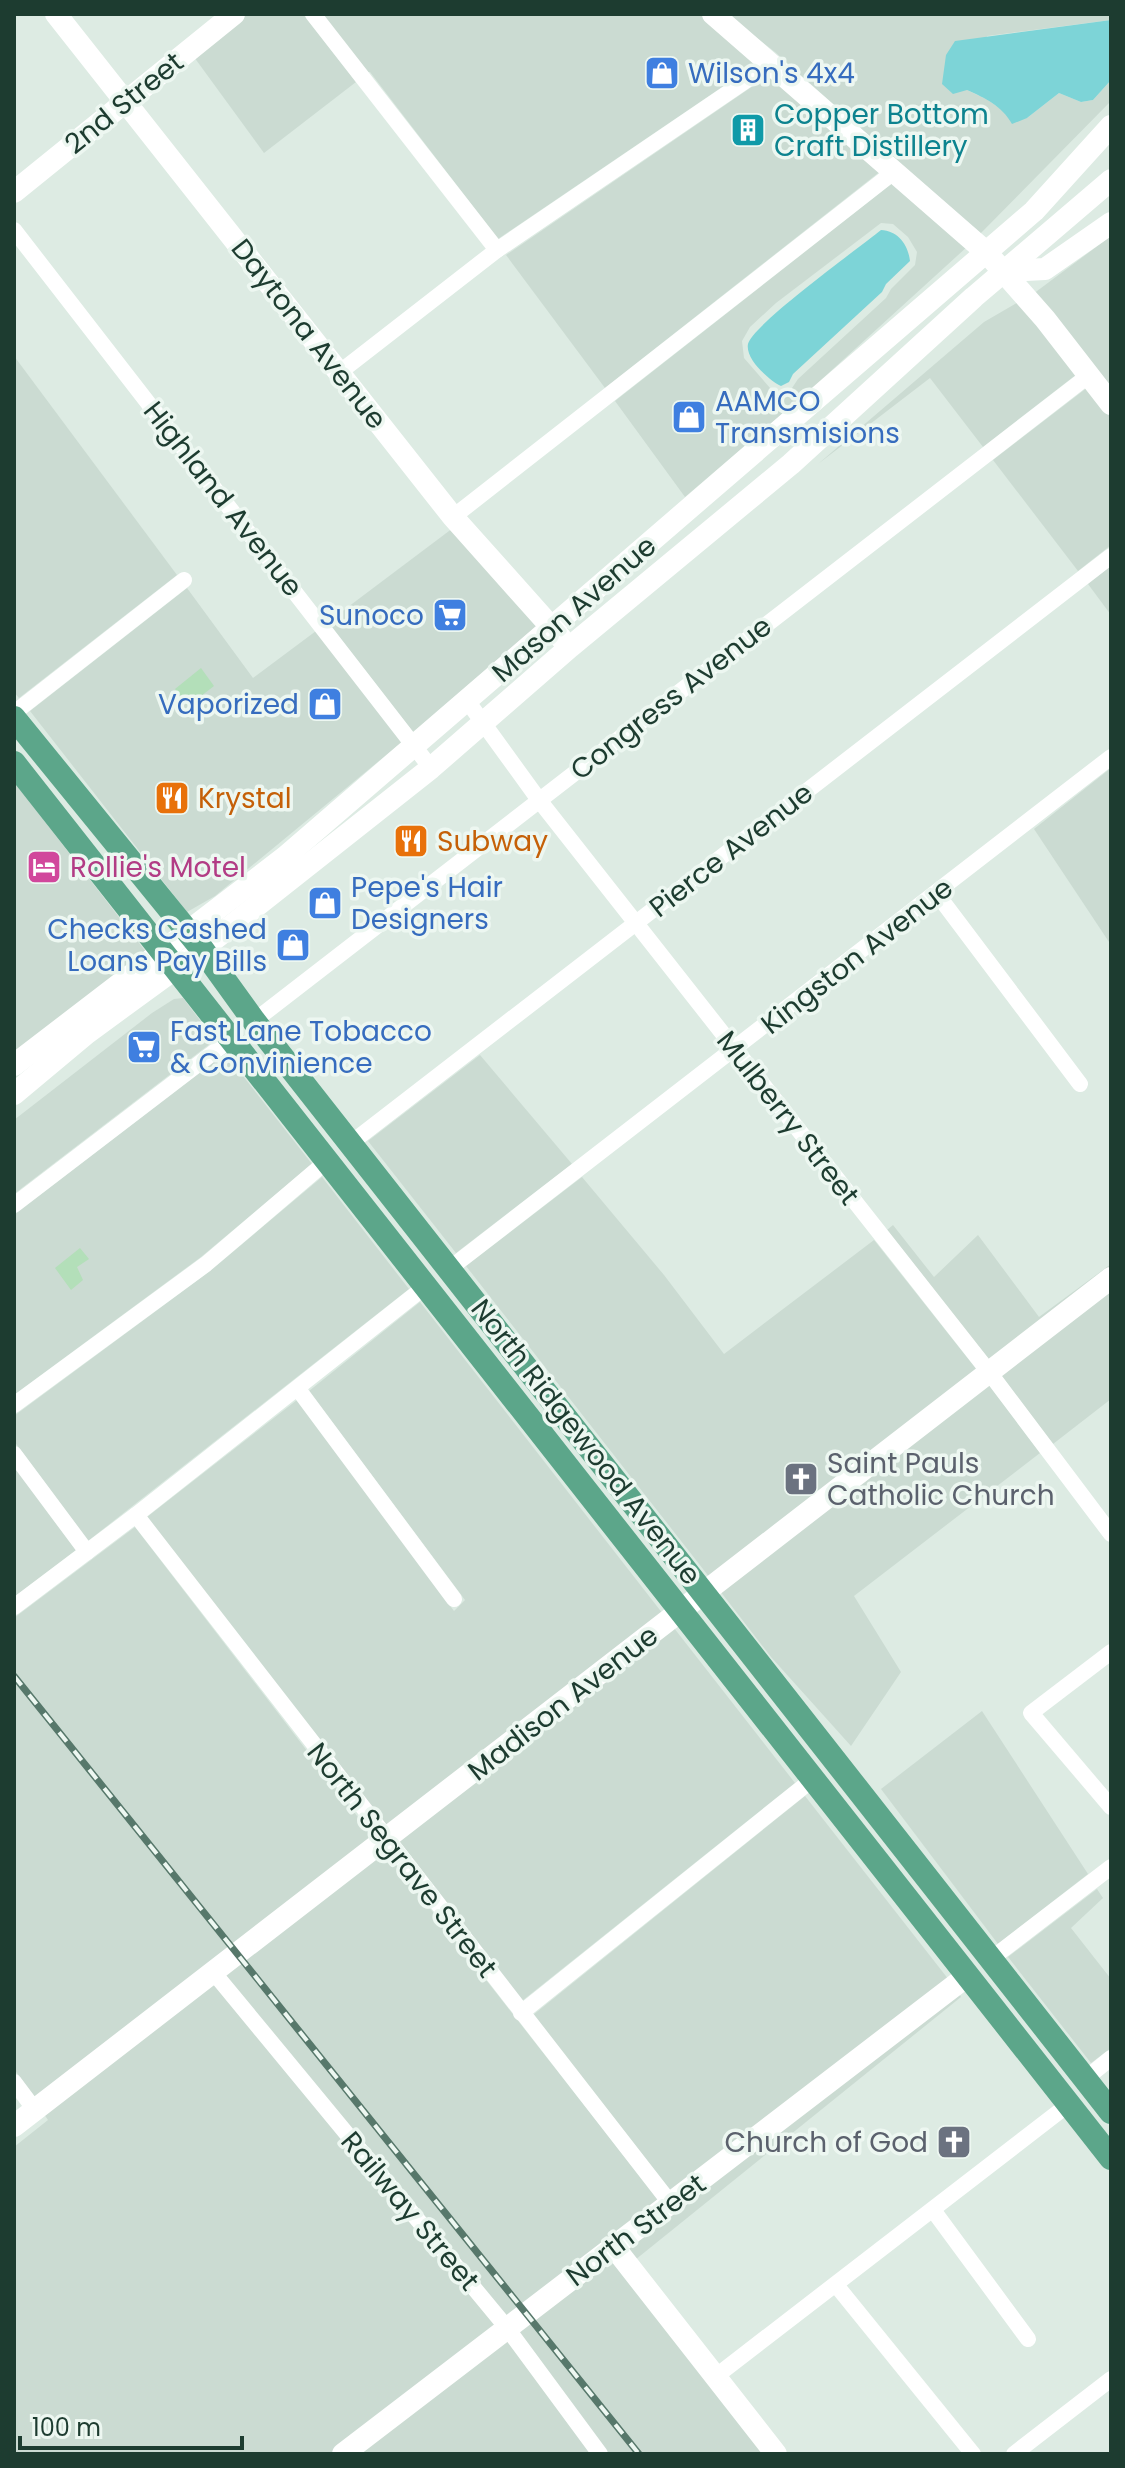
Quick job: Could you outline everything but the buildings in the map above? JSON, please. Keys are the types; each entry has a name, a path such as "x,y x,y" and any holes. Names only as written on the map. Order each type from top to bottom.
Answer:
{"main road":[{"name":"North Ridgewood Avenue","path":"14,715 195,941 254,1021 1111,2112"},
{"name":"North Ridgewood Avenue","path":"14,763 1111,2158"}],"street":[{"name":"Daytona Avenue","path":"56,14 453,517 570,647"},
{"name":"2nd Street","path":"14,192 234,14"},
{"path":"313,14 497,250"},
{"path":"713,14 986,252 1111,404"},
{"path":"340,372 497,250 772,63"},
{"name":"Mason Avenue","path":"195,941 285,857 1034,211 1111,126"},
{"path":"453,517 895,171"},
{"name":"Mason Avenue","path":"14,1065 195,941 431,768 570,647 791,464 1004,271 1111,180"},
{"path":"1004,271 1045,269 1111,223"},
{"name":"Highland Avenue","path":"14,230 431,768"},
{"name":"Congress Avenue","path":"254,1021 1088,376"},
{"name":"Pierce Avenue","path":"351,1143 1111,556"},
{"path":"14,715 184,580"},
{"name":"Mulberry Street","path":"468,702 539,800 989,1372 1111,1534"},
{"name":"Kingston Avenue","path":"449,1269 1111,757"},
{"path":"937,894 1080,1084"},
{"name":"Mason Avenue","path":"14,1094 169,959"},
{"path":"14,1205 231,1039"},
{"path":"14,1405 206,1264 327,1161"},
{"name":"Madison Avenue","path":"14,2126 1111,1278"},
{"path":"14,1607 298,1389 426,1286"},
{"path":"298,1389 454,1599"},
{"path":"14,1454 87,1552"},
{"name":"North Segrave Street","path":"136,1515 385,1840 671,2204"},
{"path":"1111,1652 1031,1713 1111,1807"},
{"path":"521,2013 813,1779"},
{"path":"991,1959 1111,1867"},
{"name":"Railway Street","path":"214,1973 507,2328 600,2454"},
{"name":"North Street","path":"343,2454 967,1976"},
{"path":"1085,2079 1111,2058"},
{"path":"14,2082 35,2110"},
{"path":"715,2377 1069,2104"},
{"path":"933,2210 1028,2339"},
{"path":"614,2247 776,2454"},
{"path":"836,2285 973,2454"},
{"path":"1014,2454 1111,2379"}],"shaded area":[{"path":"247,14 303,14 356,82 264,153 194,57"},
{"path":"322,14 700,14 759,62 498,239"},
{"path":"726,14 1111,14 1111,20 987,36 967,90 1006,113 1027,118 1059,93 1081,102 1093,100 1111,80 1111,101 979,235 775,52"},
{"path":"772,73 882,170 605,388 506,255"},
{"path":"895,181 968,246 810,390 685,497 615,401","holes":["881,223 893,224 908,237 917,252 915,265 886,298 792,388 781,393 770,388 744,358 742,341 750,327 776,303"]},
{"path":"1111,236 1111,391 1033,294"},
{"path":"1020,301 1077,374 983,447 930,378 818,464 984,322"},
{"path":"14,356 177,575 19,698 14,692"},
{"path":"1088,387 1111,416 1111,545 1078,571 993,460"},
{"path":"453,528 539,624 413,732 328,622"},
{"path":"1111,566 1111,615 1088,584"},
{"path":"187,588 253,678 316,631 402,742 215,896 187,912 30,711"},
{"path":"1111,768 1111,945 1034,829"},
{"path":"14,782 146,952 14,1055"},
{"path":"183,998 215,1040 14,1194 14,1120 152,1013 174,999"},
{"path":"225,1053 312,1164 201,1257 14,1395 14,1215"},
{"path":"480,1055 572,1164 456,1253 368,1141"},
{"path":"322,1177 409,1289 88,1541 14,1441 14,1416 210,1271"},
{"path":"582,1177 664,1275 724,1354 874,1240 977,1370 710,1578 466,1266"},
{"path":"893,1225 934,1277 978,1235 1039,1317 1111,1264 1111,1267 990,1361 887,1230"},
{"path":"1111,1288 1111,1399 1053,1444 1000,1374"},
{"path":"420,1302 663,1614 386,1828 147,1517 297,1400 454,1611 465,1600 309,1391"},
{"path":"988,1384 1040,1453 854,1596 901,1672 851,1746 771,1657 720,1591"},
{"path":"14,1466 76,1550 14,1597"},
{"path":"135,1527 374,1838 36,2099 14,2069 14,1618"},
{"path":"674,1628 795,1783 522,2001 397,1842"},
{"path":"982,1711 1088,1874 998,1944 881,1789"},
{"path":"805,1796 949,1980 672,2192 533,2015"},
{"path":"385,1851 660,2202 330,2454 14,2454 14,2147 48,2120 44,2114"},
{"path":"1097,1889 1103,1898 1071,1928 1111,1979 1111,2048 1091,2063 1008,1957"},
{"path":"959,1993 961,1997 635,2260 626,2248"},
{"path":"614,2258 766,2454 357,2454"}],"green space":[{"path":"201,668 214,686 188,706 175,689"},
{"path":"80,1248 89,1259 77,1267 83,1280 71,1290 55,1268"}],"water":[{"path":"1111,20 1111,80 1093,100 1081,102 1059,93 1027,118 1012,124 998,107 987,100 967,90 953,94 942,84 946,55 955,41"},
{"path":"881,230 901,240 910,261 882,292 793,374 789,382 781,386 776,383 764,374 750,356 748,344 754,334 786,304"}],"railway":[{"path":"14,1676 639,2454"}],"place":[{"name":"Wilson's 4x4","path":"662,73"},
{"name":"Copper Bottom Craft Distillery","path":"748,130"},
{"name":"AAMCO Transmisions","path":"689,417"},
{"name":"Sunoco","path":"450,615"},
{"name":"Vaporized","path":"325,704"},
{"name":"Krystal","path":"172,798"},
{"name":"Subway","path":"411,841"},
{"name":"Rollie's Motel","path":"44,867"},
{"name":"Pepe's Hair Designers","path":"325,903"},
{"name":"Checks Cashed Loans Pay Bills","path":"293,945"},
{"name":"Fast Lane Tobacco & Convinience","path":"144,1047"},
{"name":"Saint Pauls Catholic Church","path":"801,1479"},
{"name":"Church of God","path":"954,2142"}]}
